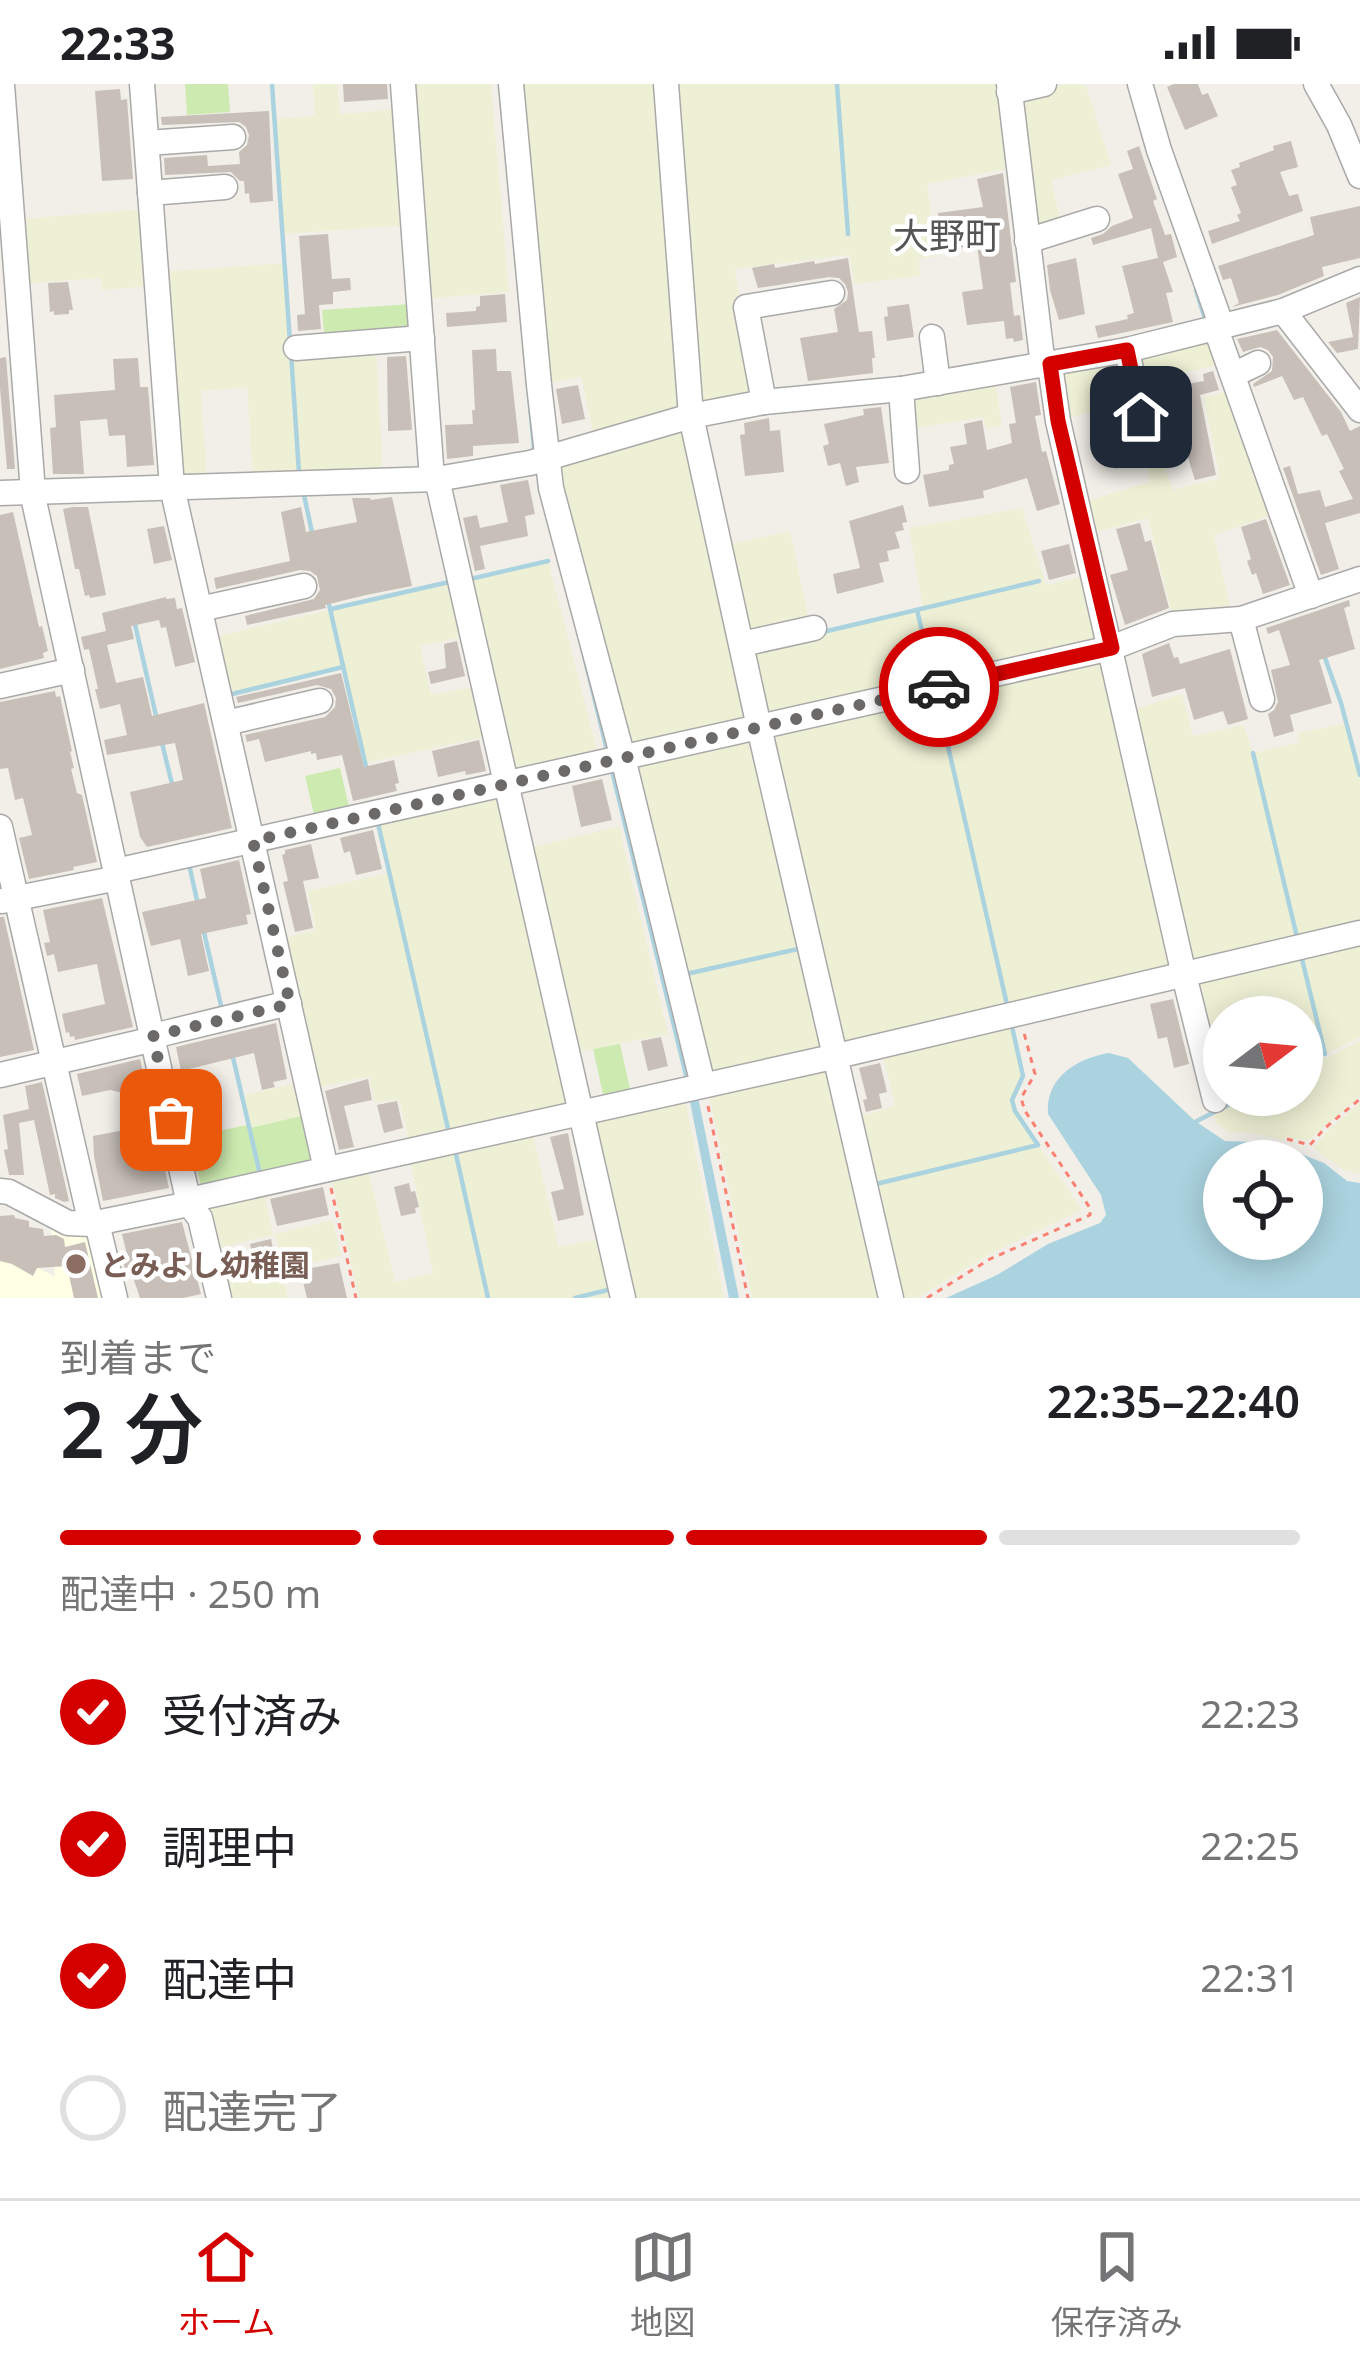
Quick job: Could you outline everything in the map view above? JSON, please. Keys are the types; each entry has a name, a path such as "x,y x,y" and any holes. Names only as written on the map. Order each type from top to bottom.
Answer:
{"street":[{"path":"4,84 32,492 189,1202 200,1218 219,1298"},
{"path":"142,84 172,487 326,1169"},
{"path":"403,84 434,479 623,1298"},
{"path":"511,84 542,460 695,1087"},
{"path":"666,84 691,416 891,1298"},
{"path":"1044,84 1009,88 1046,365 1203,1052"},
{"path":"1140,84 1233,375 1311,596"},
{"path":"1316,84 1350,121 1360,176"},
{"path":"146,143 233,137"},
{"path":"150,193 225,187"},
{"path":"1028,241 1097,219"},
{"path":"0,493 434,479 542,460 691,416 764,402 901,389 1127,350 1282,311 1360,279"},
{"path":"764,402 746,308 832,293"},
{"path":"1282,311 1358,403"},
{"path":"932,337 938,383"},
{"path":"296,348 422,338"},
{"path":"1127,350 1148,450"},
{"path":"1233,375 1258,363"},
{"path":"901,389 907,471"},
{"path":"8,900 1112,648 1173,624 1241,619 1360,579"},
{"path":"200,609 304,586"},
{"path":"1241,619 1262,698"},
{"path":"742,644 814,628"},
{"path":"0,686 71,670"},
{"path":"226,723 320,701"},
{"path":"0,827 8,900 115,1298"},
{"path":"0,1191 68,1223 94,1223 1360,933"},
{"path":"0,1075 290,1004"}],"path":[{"path":"927,1298 990,1258 1090,1215 1090,1208 1025,1111 1021,1098 1035,1074 1019,1014"},
{"path":"695,1087 748,1298"},
{"path":"1287,1139 1310,1145 1360,1099"},
{"path":"326,1169 356,1298"}],"shaded area":[{"path":"313,84 337,84 340,114 400,109 410,225 282,234 274,119 315,116"},
{"path":"407,84 491,84 509,292 422,299"},
{"path":"515,84 661,84 681,410 594,436 581,377 542,384"},
{"path":"670,84 1003,84 1010,168 927,184 937,256 919,259 920,276 855,284 849,255 735,269 756,393 698,408"},
{"path":"1086,85 1111,165 1051,180 1062,226 1036,234 1019,94"},
{"path":"146,209 152,286 102,290 100,278 24,284 19,219"},
{"path":"284,263 291,352 376,347 383,472 253,478 247,387 201,391 207,479 180,480 161,272"},
{"path":"1209,339 1218,365 1139,382 1139,354"},
{"path":"1124,356 1133,402 1062,419 1060,370"},
{"path":"995,382 1002,426 986,429 983,417 910,429 907,396"},
{"path":"1228,391 1272,515 1214,535 1232,615 1174,622 1148,518 1089,534 1081,503 1149,482 1148,469 1164,464 1173,490 1220,478 1204,398"},
{"path":"682,427 755,717 627,754 553,464"},
{"path":"1022,508 1046,585 1088,575 1103,640 769,722 748,649 923,609 909,528"},
{"path":"790,531 810,625 745,639 726,545"},
{"path":"548,561 599,757 510,779 466,580"},
{"path":"454,581 467,636 420,646 431,695 477,686 489,736 365,763 343,668 224,696 209,638"},
{"path":"1100,655 1172,971 845,1047 772,730"},
{"path":"1182,694 1193,736 1244,725 1253,753 1300,742 1298,733 1344,724 1360,778 1360,925 1191,966 1130,711"},
{"path":"750,734 823,1051 709,1076 627,762"},
{"path":"497,791 572,1099 567,1107 409,1141 399,1099 375,1103 369,1076 313,1089 284,938 316,930 308,891 389,873 377,819"},
{"path":"619,826 668,1034 572,1053 525,849"},
{"path":"1360,944 1360,1037 1323,1056 1323,996 1203,996 1203,1030 1192,982"},
{"path":"1011,1022 1023,1076 1013,1100 1015,1111 1082,1210 990,1254 917,1298 894,1298 856,1117 895,1106 882,1052"},
{"path":"1360,1041 1360,1096 1309,1140 1228,1132 1215,1121 1213,1116 1323,1116 1323,1060"},
{"path":"832,1063 888,1298 752,1298 709,1096"},
{"path":"302,1082 310,1114 250,1128 244,1095"},
{"path":"685,1098 724,1298 629,1298 591,1124 596,1117"},
{"path":"1360,1103 1360,1174 1344,1170 1323,1155 1320,1140"},
{"path":"532,1132 559,1247 603,1238 617,1298 359,1298 331,1177 368,1168 395,1282 433,1273 410,1159"},
{"path":"264,1193 273,1235 219,1248 210,1206"},
{"path":"333,1220 341,1256 284,1269 275,1234"},
{"name":"とみよし幼稚園","path":"51,1227 66,1235 85,1234 93,1242 107,1298 0,1298 0,1250 55,1277"},
{"path":"281,1269 288,1298 231,1298 227,1281"}],"green space":[{"path":"185,84 228,84 230,112 187,115"},
{"path":"412,304 415,336 325,343 322,310"},
{"path":"340,768 351,815 316,823 305,776"},
{"path":"620,1044 631,1093 604,1099 593,1049"},
{"path":"310,1114 317,1164 262,1177 250,1128"},
{"path":"247,1125 259,1178 207,1189 200,1183 190,1137"}],"water":[{"path":"498,84 504,84 537,443 698,1097 739,1298 729,1298 689,1097 532,451"},
{"path":"1109,1053 1128,1058 1194,1120 1212,1116 1198,1123 1224,1140 1203,1140 1203,1260 1323,1260 1323,1163 1347,1181 1360,1183 1360,1298 946,1298 1048,1244 1100,1223 1106,1215 1101,1195 1048,1114 1052,1090 1075,1065"}],"building":[{"path":"343,84 387,84 388,99 344,102"},
{"path":"1198,84 1202,95 1208,93 1218,116 1185,130 1167,87"},
{"path":"120,89 121,100 127,99 133,179 102,181 95,91"},
{"path":"269,111 273,201 250,203 244,181 231,172 165,175 164,158 207,155 208,166 240,164 239,152 249,135 239,122 162,125 161,117"},
{"path":"1291,141 1298,167 1280,172 1289,196 1298,194 1303,211 1212,244 1208,231 1240,221 1231,170"},
{"path":"1139,146 1157,199 1153,201 1177,257 1163,262 1173,292 1166,293 1173,322 1098,338 1095,326 1128,319 1134,313 1122,266 1158,258 1151,228 1093,245 1091,238 1133,218 1118,174 1133,169 1127,151"},
{"path":"1003,173 1016,282 1010,283 1023,340 1014,342 1006,339 1004,321 967,325 962,292 983,289 977,245 952,249 949,228 940,230 938,213 983,207 977,179"},
{"path":"1360,206 1360,258 1322,267 1324,276 1278,295 1232,307 1239,303 1231,278 1223,280 1218,266 1314,235 1310,217"},
{"path":"328,234 332,279 350,278 351,290 333,292 333,304 319,305 321,329 298,331 297,315 305,314 299,236"},
{"path":"848,258 859,332 872,331 873,373 808,381 800,338 838,332 834,309 847,300 845,284 829,277 758,288 752,268"},
{"path":"1076,258 1085,314 1059,320 1047,265"},
{"path":"68,282 73,310 54,315 48,283"},
{"path":"505,294 507,322 447,327 446,313 476,311 480,296"},
{"path":"1360,297 1358,349 1337,353 1328,342 1353,337 1346,303"},
{"path":"909,304 914,337 887,341 887,307"},
{"path":"1277,330 1341,412 1350,431 1360,426 1360,513 1325,523 1339,569 1321,575 1283,468 1290,466 1298,494 1320,490 1325,507 1353,499 1327,434 1322,436 1303,397 1294,400 1282,376 1254,387 1272,371 1273,357 1260,347 1243,352 1237,339"},
{"path":"496,349 497,371 511,371 519,443 473,446 473,456 447,459 445,425 473,424 472,350"},
{"path":"406,356 412,430 388,431 387,357"},
{"path":"6,357 15,469 7,469 0,388 0,358"},
{"path":"138,358 140,387 148,387 154,465 127,467 125,435 109,436 107,419 80,421 84,474 53,474 54,395 115,390 113,359"},
{"path":"1213,371 1219,390 1200,395 1216,475 1195,480 1185,448 1177,451 1164,398 1189,392 1187,384 1204,381 1203,374"},
{"path":"1036,382 1041,415 1035,416 1042,452 1046,451 1060,504 1037,511 1027,478 983,491 984,498 929,507 923,475 949,470 954,464 950,447 967,444 964,424 982,420 987,450 1012,443 1009,424 1016,423 1010,387"},
{"path":"578,385 585,419 562,424 556,389"},
{"path":"881,407 889,463 856,467 859,482 846,486 840,463 828,466 824,424"},
{"path":"1124,414 1138,462 1115,469 1101,420"},
{"path":"769,418 770,431 780,430 784,472 745,476 740,435 745,434 744,423"},
{"path":"528,480 535,514 525,516 528,536 480,546 485,569 475,571 463,518 477,515 480,528 508,522 500,485"},
{"path":"392,497 412,586 247,625 245,616 314,599 320,590 317,576 300,570 216,589 214,578 290,561 281,512 301,507 306,532 357,522 352,498"},
{"path":"903,505 907,522 902,523 904,530 895,532 900,548 887,551 889,561 879,563 884,582 837,594 833,574 860,568 849,521"},
{"path":"88,507 106,595 85,596 63,509"},
{"path":"13,512 48,651 44,658 0,669 0,515"},
{"path":"1266,519 1290,585 1263,594 1247,561 1251,559 1241,527"},
{"path":"1140,523 1145,542 1151,540 1169,608 1125,625 1110,575 1128,570 1116,529"},
{"path":"164,526 172,560 154,564 147,529"},
{"path":"1069,544 1076,573 1049,580 1041,551"},
{"path":"175,598 177,609 182,608 195,662 175,667 166,627 161,628 159,620 131,626 134,639 107,645 116,683 143,677 152,716 204,703 232,828 147,847 140,837 130,792 183,780 175,743 107,755 104,740 127,735 120,704 100,709 89,649 84,650 81,637 106,631 102,613"},
{"path":"1349,600 1350,606 1344,608 1355,649 1319,660 1332,703 1290,715 1294,731 1274,737 1268,714 1278,702 1271,670 1290,665 1279,630 1268,634 1266,628"},
{"path":"457,641 465,676 431,684 428,672 446,668 444,644"},
{"path":"1169,643 1180,664 1230,649 1248,719 1228,725 1223,711 1194,720 1185,688 1152,697 1142,654"},
{"path":"341,673 364,767 394,760 397,791 353,801 342,755 317,760 311,751 265,762 259,739 247,742 245,735 325,717 335,707 336,698 331,689 317,685 238,703 236,697"},
{"path":"55,691 60,696 72,751 71,769 97,862 29,879 19,838 32,835 23,798 15,800 8,768 0,769 0,702"},
{"path":"479,740 486,771 438,777 432,751"},
{"path":"602,779 612,820 581,827 572,786"},
{"path":"373,830 382,869 356,875 350,851 344,853 340,838"},
{"path":"311,844 319,878 303,881 313,928 295,932 282,855 285,850"},
{"path":"239,860 251,914 246,915 248,924 201,934 209,971 188,976 180,939 151,946 142,912 206,898 200,869"},
{"path":"102,898 133,1027 75,1040 66,1033 62,1014 105,1004 97,964 58,972 54,954 47,956 44,943 50,942 43,910"},
{"path":"0,917 4,917 34,1050 0,1057"},
{"path":"1173,999 1189,1064 1174,1068 1167,1037 1158,1039 1150,1004"},
{"path":"276,1023 287,1079 273,1082 275,1087 262,1090 254,1053 181,1071 176,1047"},
{"path":"661,1037 668,1066 648,1071 641,1041"},
{"path":"140,1059 169,1188 103,1201 93,1136 135,1128 128,1094 110,1090 82,1096 77,1074"},
{"path":"880,1063 887,1092 879,1094 882,1108 866,1112 859,1068"},
{"path":"368,1079 372,1100 344,1106 354,1147 339,1150 325,1091"},
{"path":"42,1082 69,1201 50,1195 34,1120 19,1123 24,1175 9,1175 3,1115 29,1109 25,1086"},
{"path":"397,1101 403,1128 384,1133 377,1105"},
{"path":"568,1133 584,1215 558,1221 551,1192 564,1189 550,1137"},
{"path":"409,1183 419,1207 416,1213 401,1216 394,1187"},
{"path":"323,1187 329,1215 277,1226 270,1199"},
{"path":"0,1216 29,1221 29,1227 43,1229 44,1236 64,1239 65,1247 85,1242 98,1298 74,1298 67,1266 37,1268 33,1276 0,1261"},
{"path":"182,1222 201,1294 140,1298 133,1277 127,1278 122,1234"},
{"path":"271,1239 274,1266 255,1267 250,1244"},
{"path":"339,1263 347,1298 307,1298 300,1270"}],"waterway":[{"path":"272,84 290,342"},
{"path":"837,84 848,234"},
{"path":"1196,290 1205,319"},
{"path":"291,353 299,473"},
{"path":"304,495 313,537"},
{"path":"466,580 548,561"},
{"path":"823,632 1039,581"},
{"path":"331,609 449,582"},
{"path":"328,600 367,771"},
{"path":"917,610 934,680"},
{"path":"134,620 157,720"},
{"path":"1324,655 1360,775"},
{"path":"228,695 343,667"},
{"path":"937,698 1008,1009"},
{"path":"162,743 172,784"},
{"path":"1253,753 1297,937"},
{"path":"377,819 449,1133"},
{"path":"189,864 198,905"},
{"path":"203,928 222,1010"},
{"path":"686,974 798,949"},
{"path":"1301,955 1325,1054"},
{"path":"876,1184 1038,1145 1012,1100 1023,1076 1011,1022"},
{"path":"232,1053 260,1174"},
{"path":"455,1150 488,1298"},
{"path":"575,1298 612,1289"}],"way so far":[{"path":"171,1120 153,1036 290,1004 253,841 939,687"}],"place":[{"name":"とみよし幼稚園","path":"76,1264"}],"district":[{"name":"大野町","path":"947,235"}],"route":[{"path":"939,687 1112,648 1058,421 1050,364 1127,350 1141,417"}]}
